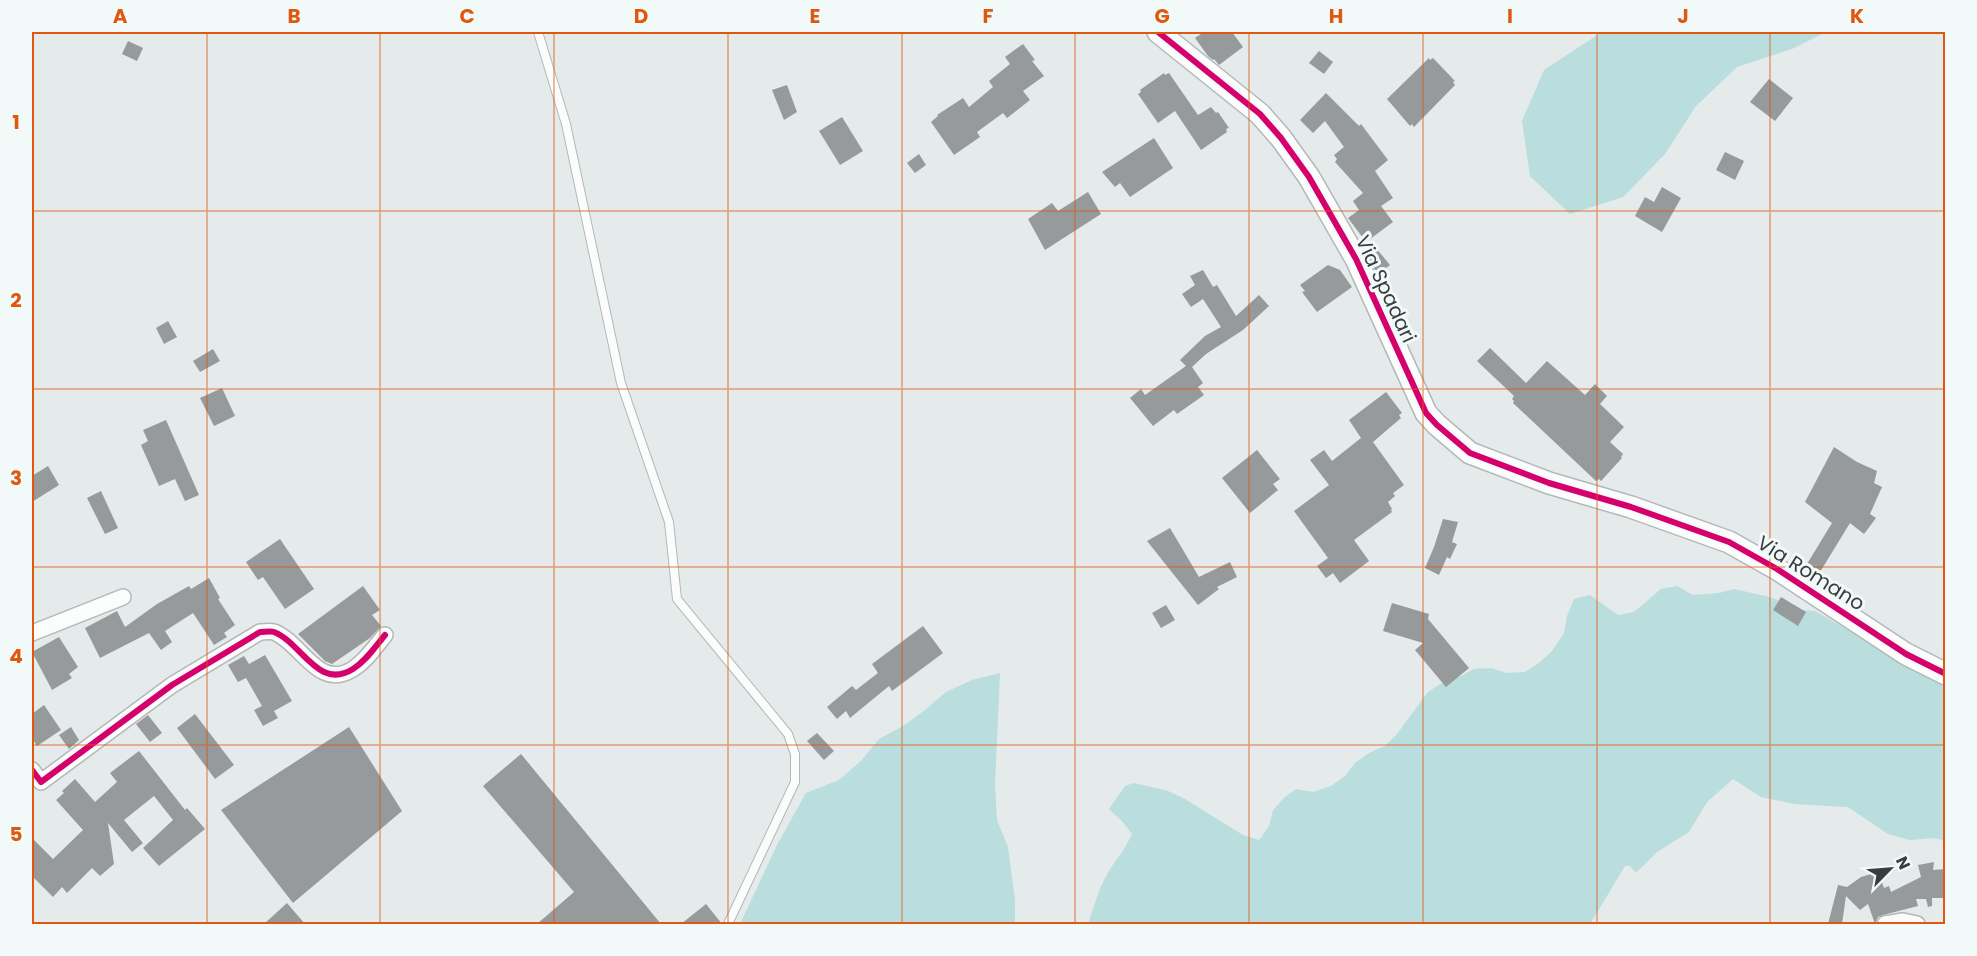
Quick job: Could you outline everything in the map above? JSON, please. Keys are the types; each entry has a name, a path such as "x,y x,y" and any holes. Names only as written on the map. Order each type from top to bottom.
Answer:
{"street":[{"name":"Via Spadari","path":"1158,32 1260,114 1281,138 1309,177 1356,259 1426,413 1470,453 1549,483"},
{"name":"Via Romano","path":"1549,483 1631,507 1729,542 1777,569 1906,654 1946,674"},
{"path":"32,633 123,597"},
{"path":"32,770 41,782 172,685 260,632 274,632 294,645 315,667 329,676 341,675 353,669 385,635"},
{"path":"1885,924 1903,921 1917,924"}],"lane":[{"path":"538,32 566,124 621,383 669,522 677,598 788,734 795,754 795,782 729,924"}],"shaded area":[{"path":"1602,32 1826,32 1792,49 1737,67 1696,106 1665,154 1623,197 1570,214 1530,176 1522,121 1544,70"},
{"path":"1677,586 1693,595 1734,589 1781,601 1791,609 1815,611 1945,682 1945,841 1935,838 1910,840 1888,834 1848,807 1794,804 1761,797 1733,779 1707,802 1689,832 1657,852 1636,873 1630,866 1625,866 1590,924 1088,924 1105,877 1132,834 1109,809 1125,786 1134,783 1168,791 1243,835 1259,840 1269,826 1273,810 1285,797 1296,789 1313,792 1331,786 1345,776 1355,763 1385,746 1397,734 1428,692 1442,683 1474,669 1491,668 1507,673 1525,672 1539,663 1552,651 1564,633 1567,616 1574,599 1590,595 1618,615 1634,612 1661,589"},
{"path":"1000,673 995,784 997,820 1008,847 1015,900 1015,924 740,924 778,843 806,793 839,780 861,761 879,739 903,726 946,692 972,680"}],"building":[{"path":"1204,32 1232,32 1243,47 1219,65 1208,56 1195,38"},
{"path":"128,41 143,48 137,61 122,54"},
{"path":"1023,44 1035,60 1032,61 1044,76 1023,91 1030,100 1007,118 1003,113 977,132 980,137 954,155 931,122 937,115 963,98 969,107 993,87 989,81 1010,64 1005,57"},
{"path":"1319,51 1333,62 1324,74 1309,63"},
{"path":"1429,58 1430,60 1433,58 1455,81 1453,82 1455,85 1414,127 1412,124 1410,126 1387,99"},
{"path":"1164,73 1165,75 1169,73 1198,115 1211,107 1216,113 1218,112 1229,128 1226,129 1227,132 1201,150 1175,111 1158,123 1138,94 1140,90"},
{"path":"1769,79 1793,98 1775,121 1750,102"},
{"path":"787,85 797,112 784,120 772,90"},
{"path":"1326,93 1359,126 1361,124 1388,160 1375,171 1393,198 1381,206 1393,222 1366,242 1348,218 1359,210 1353,201 1363,193 1335,162 1337,159 1334,155 1344,147 1325,121 1313,133 1300,120"},
{"path":"842,117 863,151 840,165 819,131"},
{"path":"1154,138 1173,168 1130,197 1120,183 1115,187 1102,172"},
{"path":"1725,152 1744,161 1735,180 1716,170"},
{"path":"919,154 926,165 915,173 907,163"},
{"path":"1662,187 1681,198 1662,232 1635,216 1645,197 1654,202"},
{"path":"1088,192 1101,214 1045,250 1028,219 1052,203 1058,211"},
{"path":"1375,247 1390,265 1377,275 1367,253"},
{"path":"1328,265 1340,270 1352,287 1317,312 1302,292 1305,291 1300,285"},
{"path":"1203,270 1213,287 1217,285 1236,316 1259,295 1269,306 1243,330 1206,354 1192,367 1203,383 1198,387 1204,395 1177,414 1174,410 1153,426 1130,398 1141,389 1145,395 1186,366 1180,360 1205,336 1221,327 1203,299 1191,307 1182,294 1195,285 1190,276"},
{"path":"168,321 177,337 164,344 156,328"},
{"path":"1490,348 1526,383 1547,361 1585,395 1595,384 1607,396 1600,404 1624,427 1610,442 1623,454 1601,481 1599,479 1596,481 1513,403 1514,396 1477,361"},
{"path":"213,349 220,361 200,372 193,361"},
{"path":"222,388 235,416 214,426 200,398"},
{"path":"1386,392 1402,413 1399,415 1401,418 1373,442 1404,485 1393,493 1395,496 1388,502 1392,512 1354,540 1369,561 1340,583 1333,573 1326,578 1317,566 1328,558 1294,511 1329,485 1310,460 1324,450 1332,461 1361,438 1349,420"},
{"path":"166,420 199,495 185,501 175,479 159,486 141,445 148,441 143,430"},
{"path":"1834,447 1857,462 1877,471 1874,483 1882,487 1870,514 1876,518 1864,534 1850,523 1820,572 1807,564 1832,523 1805,502"},
{"path":"1257,450 1280,479 1273,484 1278,490 1250,513 1222,478"},
{"path":"48,466 59,485 32,502 32,476"},
{"path":"101,491 118,528 105,534 87,498"},
{"path":"1443,519 1458,522 1452,542 1457,544 1450,559 1447,557 1439,575 1425,568"},
{"path":"1170,528 1199,577 1230,562 1237,577 1217,587 1219,589 1198,605 1147,541"},
{"path":"280,539 314,589 285,609 263,577 258,580 246,562"},
{"path":"209,578 220,598 218,599 235,625 224,633 227,637 214,645 193,613 165,631 172,642 161,650 149,633 100,658 85,628 117,611 125,627 157,604"},
{"path":"363,586 380,610 372,615 381,626 370,638 332,664 325,661 298,634"},
{"path":"1781,597 1806,612 1798,626 1773,610"},
{"path":"1392,603 1429,614 1428,619 1469,668 1446,687 1415,650 1423,643 1383,631"},
{"path":"1166,605 1175,620 1161,628 1152,613"},
{"path":"923,626 943,653 892,691 889,686 850,718 846,711 837,719 827,707 852,686 856,690 878,673 872,664"},
{"path":"59,637 78,667 69,674 72,678 52,690 32,652"},
{"path":"265,655 292,701 274,711 278,718 263,726 254,710 262,706 246,678 238,682 228,665 244,656 249,664"},
{"path":"44,705 61,730 37,746 32,738 32,714"},
{"path":"195,714 234,765 215,779 177,728"},
{"path":"148,715 162,733 150,742 136,724"},
{"path":"71,727 79,740 69,749 59,735"},
{"path":"349,727 402,811 293,903 221,810"},
{"path":"817,733 834,751 824,760 807,741"},
{"path":"139,751 185,810 187,808 205,829 159,866 143,848 173,820 154,796 124,820 143,843 132,852 108,823 114,864 100,876 92,868 67,893 62,887 53,897 32,876 32,838 53,859 83,830 56,800 64,793 62,791 75,779 95,802 117,782 110,773"},
{"path":"521,754 661,924 537,924 574,892 483,786"},
{"path":"1934,862 1933,870 1946,869 1946,898 1932,898 1932,906 1928,907 1926,899 1916,899 1918,906 1878,917 1875,924 1868,904 1860,910 1846,896 1842,924 1828,924 1838,885 1847,887 1861,877 1878,872 1884,888 1889,886 1891,892 1921,877 1918,865"},
{"path":"287,903 305,924 264,924"},
{"path":"706,904 722,924 681,924"}],"cycle path":[{"path":"1158,32 1260,114 1281,138 1309,177 1356,259 1426,413 1470,453 1549,483 1631,507 1729,542 1777,569 1906,654 1946,674"},
{"path":"32,770 41,782 172,685 260,632 274,632 320,670 330,674 341,674 358,666 385,635"}]}
